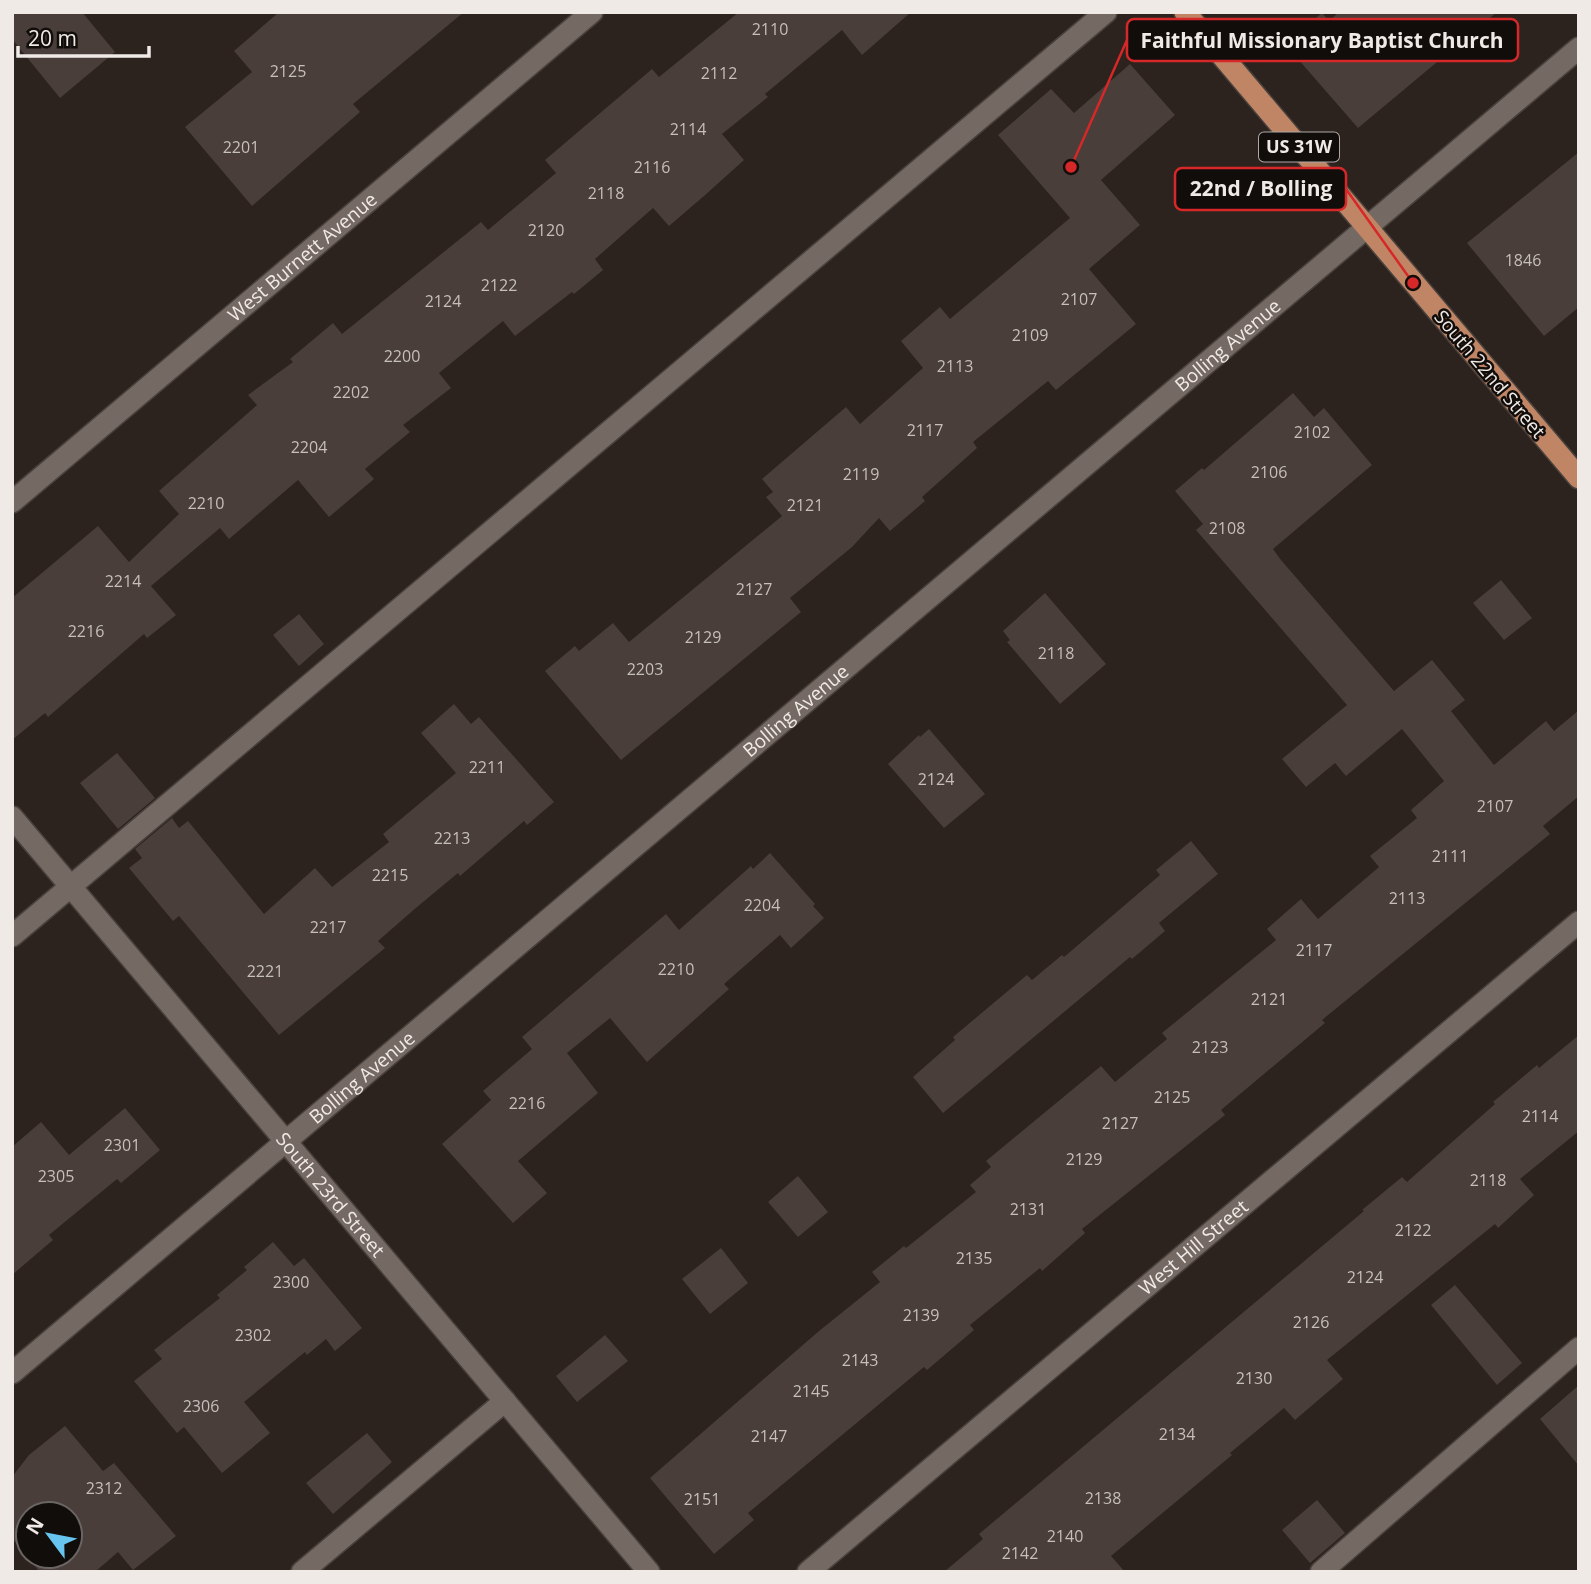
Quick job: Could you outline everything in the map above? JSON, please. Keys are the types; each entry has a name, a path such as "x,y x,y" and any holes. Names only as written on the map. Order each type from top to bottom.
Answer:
{"main road":[{"name":"South 22nd Street","path":"1185,12 1579,478"}],"street":[{"name":"West Burnett Avenue","path":"12,502 592,12"},
{"path":"12,936 1105,12"},
{"name":"Bolling Avenue","path":"12,1373 1579,48"},
{"name":"South 23rd Street","path":"12,817 649,1572"},
{"name":"West Hill Street","path":"808,1572 1579,922"},
{"path":"1321,1572 1579,1348"},
{"path":"302,1572 505,1401"}],"building":[{"path":"12,12 82,12 115,52 60,98 12,39"},
{"path":"279,12 464,12 353,104 360,112 252,206 185,127 252,72 234,51"},
{"path":"739,12 911,12 862,55 842,30 765,94 768,97 722,134 744,160 669,226 653,208 595,259 603,270 574,294 572,292 515,336 503,321 439,373 451,388 403,425 410,432 365,469 374,479 329,517 298,480 229,539 220,528 151,586 176,615 147,638 144,634 48,717 45,713 12,740 12,598 98,526 129,562 179,514 159,491 257,405 248,395 293,362 290,359 333,323 342,334 481,222 488,230 556,173 545,160 652,69 659,77"},
{"path":"1339,12 1497,12 1358,128 1291,51 1302,41 1296,34 1322,13 1329,21"},
{"path":"1130,64 1175,115 1101,180 1140,225 1089,269 1136,324 1056,390 1048,381 973,442 977,448 922,497 925,501 890,531 879,518 852,547 790,598 801,612 621,760 545,671 575,646 579,651 613,623 629,642 782,516 766,497 773,492 762,479 846,407 860,424 923,368 901,341 940,307 950,319 1070,218 998,135 1051,89 1074,113"},
{"path":"1579,152 1579,307 1544,336 1467,243"},
{"path":"1293,393 1314,417 1324,408 1372,465 1273,549 1394,691 1432,660 1465,700 1451,711 1494,765 1546,721 1554,731 1579,710 1579,796 1543,826 1550,834 1322,1020 1325,1023 1221,1110 1225,1115 1082,1229 1085,1233 1042,1271 1040,1268 970,1325 974,1330 927,1370 924,1367 748,1513 754,1520 714,1554 650,1478 819,1331 880,1282 872,1272 976,1192 970,1185 991,1167 986,1161 1101,1066 1115,1082 1167,1039 1162,1033 1276,940 1267,929 1301,899 1318,919 1379,867 1370,856 1417,818 1411,810 1444,781 1402,729 1346,776 1335,763 1306,787 1282,759 1347,705 1196,530 1203,524 1175,491 1202,468 1204,470"},
{"path":"1501,580 1532,618 1504,640 1473,603"},
{"path":"1045,593 1106,664 1060,704 1007,642 1010,640 1003,631"},
{"path":"299,614 324,644 299,666 273,635"},
{"path":"454,704 471,724 479,717 554,802 527,825 524,821 460,876 458,873 417,907 378,941 385,948 279,1035 179,916 173,921 129,868 142,858 135,849 172,818 179,828 188,821 264,914 315,868 332,887 389,842 383,834 456,773 421,733"},
{"path":"929,729 985,794 944,828 888,764"},
{"path":"117,753 155,798 118,829 80,783"},
{"path":"1191,841 1218,874 1159,923 1165,931 943,1113 913,1077 955,1040 953,1037 1027,975 1032,980 1062,955 1064,957 1160,875 1156,870"},
{"path":"770,853 824,918 791,948 780,935 724,984 729,989 647,1062 610,1018 567,1053 598,1093 518,1161 547,1193 513,1223 442,1144 491,1100 483,1091 532,1049 522,1037 666,914 679,930 751,866 753,869"},
{"path":"1579,1035 1579,1131 1520,1179 1534,1195 1498,1228 1495,1224 1327,1360 1343,1379 1295,1420 1284,1408 1111,1556 1125,1572 944,1572 983,1539 979,1534 1364,1211 1362,1210 1402,1177 1407,1182 1495,1104 1493,1102 1537,1065 1539,1068"},
{"path":"125,1108 160,1150 121,1183 117,1179 49,1235 53,1240 12,1275 12,1147 41,1122 69,1155"},
{"path":"798,1176 828,1212 798,1237 768,1202"},
{"path":"273,1242 294,1266 304,1258 362,1328 335,1351 326,1339 307,1355 305,1352 244,1402 270,1433 222,1473 184,1427 177,1433 134,1381 162,1359 154,1350 220,1298 217,1295 247,1270 244,1267"},
{"path":"721,1248 748,1283 710,1314 682,1279"},
{"path":"1455,1285 1522,1363 1497,1385 1431,1305"},
{"path":"605,1335 628,1361 577,1402 556,1376"},
{"path":"1579,1385 1579,1466 1540,1419"},
{"path":"65,1426 103,1471 114,1463 176,1536 133,1570 118,1552 95,1572 40,1572 38,1570 84,1570 84,1500 14,1500 14,1540 12,1477 29,1455"},
{"path":"367,1433 392,1462 333,1514 306,1483"},
{"path":"1317,1500 1345,1533 1310,1563 1282,1530"}],"place":[{"name":"Faithful Missionary Baptist Church","path":"1071,167"},
{"name":"22nd / Bolling","path":"1413,283"}]}
